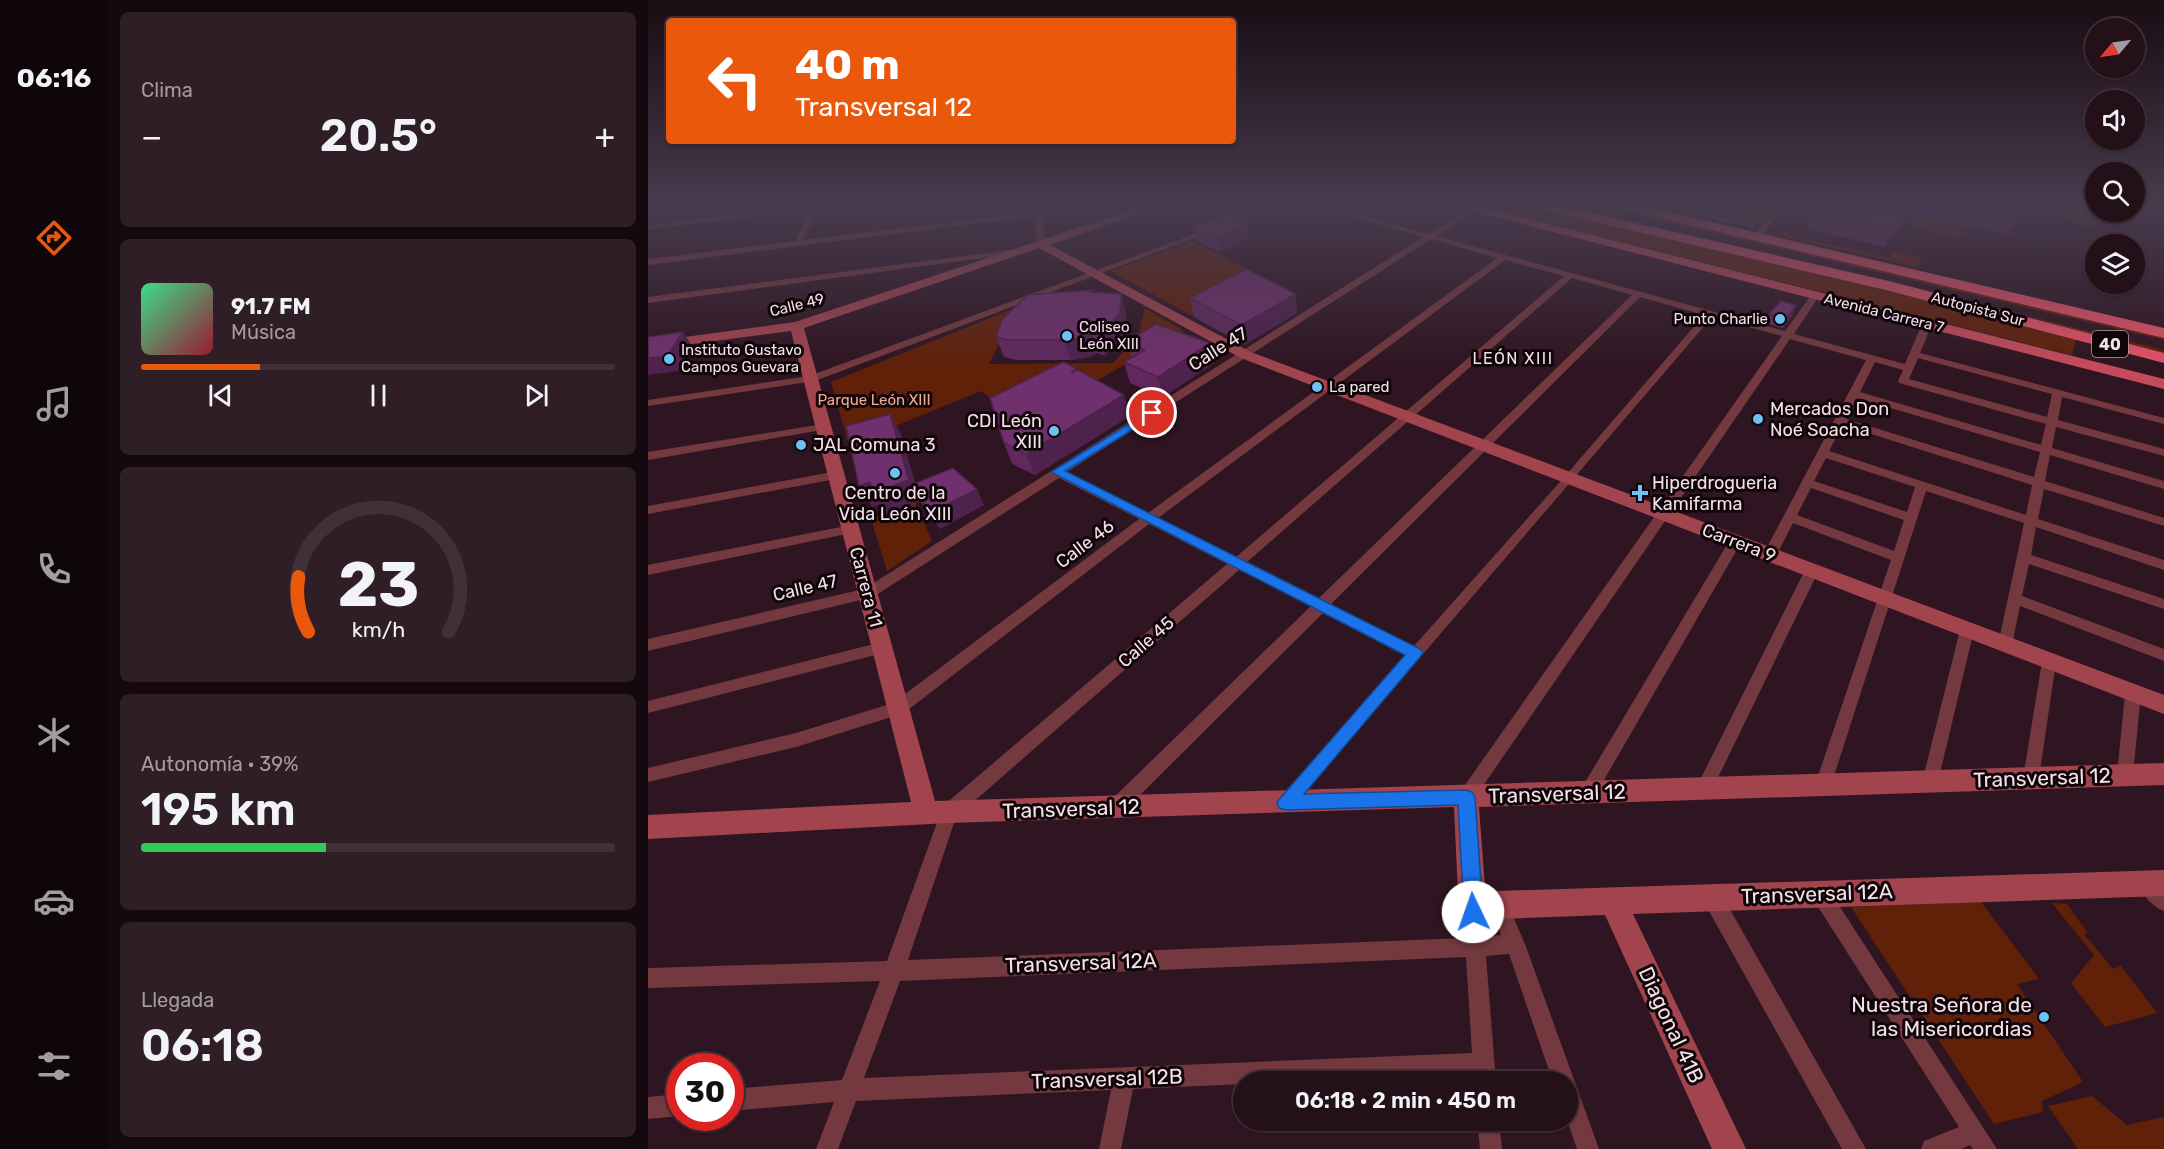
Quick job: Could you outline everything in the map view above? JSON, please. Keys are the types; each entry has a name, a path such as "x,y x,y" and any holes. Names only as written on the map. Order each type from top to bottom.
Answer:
{"highway":[{"name":"Autopista Sur","path":"1774,260 1903,290 2164,358"},
{"name":"Autopista Sur","path":"1867,260 2164,333"}],"main road":[{"name":"Avenida Carrera 7","path":"1674,260 2164,384"}],"street":[{"path":"648,262 667,260"},
{"path":"648,300 954,260"},
{"name":"Calle 49","path":"648,346 797,326 993,260"},
{"name":"Carrera 9","path":"1070,260 1246,355 2164,705"},
{"path":"648,403 811,379 1131,260"},
{"name":"Calle 47","path":"648,645 868,593 1396,260"},
{"name":"Calle 46","path":"648,775 796,740 898,708 1500,260"},
{"path":"1514,260 1908,368"},
{"name":"Calle 45","path":"938,813 1410,416 1571,275"},
{"path":"1116,808 1323,607 1638,294"},
{"path":"1484,1071 1466,797 1815,296"},
{"path":"1286,802 1570,478 1710,314"},
{"path":"1927,324 1903,381 2164,453"},
{"name":"Carrera 11","path":"797,326 898,708 938,813"},
{"path":"1914,354 2164,421"},
{"path":"1770,555 1872,358"},
{"path":"2005,645 2058,392"},
{"path":"1854,394 2164,485"},
{"path":"1840,421 2164,522"},
{"path":"648,456 824,427"},
{"path":"1822,453 2164,565"},
{"path":"1057,472 1415,653"},
{"path":"648,510 837,475"},
{"path":"1806,482 1912,518"},
{"path":"1823,785 1922,486"},
{"path":"1789,517 1899,558"},
{"path":"648,570 851,529"},
{"path":"1587,794 1736,541"},
{"path":"2023,557 2164,604"},
{"path":"1704,789 1812,570"},
{"path":"2014,598 2164,655"},
{"path":"1930,782 1967,630"},
{"path":"648,707 882,648"},
{"path":"2031,778 2049,662"},
{"path":"2125,775 2133,694"},
{"name":"Transversal 12","path":"938,813 2164,774"},
{"path":"648,827 938,813 894,971 827,1149"},
{"name":"Transversal 12A","path":"1472,895 1498,905 1820,894 2158,889"},
{"path":"1820,894 1981,1141 1932,1149"},
{"path":"1713,897 1855,1149"},
{"name":"Diagonal 41B","path":"1613,901 1729,1149"},
{"path":"1498,905 1515,944 1560,1071"},
{"name":"Transversal 12A","path":"648,978 894,971 1515,944"},
{"name":"Transversal 12B","path":"744,1099 849,1090 1233,1077"},
{"path":"1110,1149 1124,1079"},
{"path":"648,1108 666,1106"},
{"path":"1578,1120 1588,1149"},
{"path":"1489,1131 1491,1149"}],"green space":[{"path":"1142,260 1229,260 1265,278 1194,317 1111,271"},
{"path":"1693,260 1760,260 1912,296 2076,339 2072,355"},
{"path":"1825,260 1843,260 2164,336 2164,340"},
{"path":"1884,260 1921,260 1917,267"},
{"name":"Parque León XIII","path":"1145,308 1184,331 1082,389 991,398 981,391 849,445 831,382 1008,311 1016,310 989,364 1113,363 1138,336"},
{"path":"2001,309 2164,350 2164,355"},
{"path":"915,503 932,541 887,571 871,519"},
{"path":"1981,902 2039,979 2017,984 2083,1082 2042,1101 2043,1112 1994,1124 1851,907"},
{"path":"2052,903 2067,904 2087,932 2084,934 2113,969 2121,966 2157,1013 2105,1027 2071,983 2094,955"},
{"path":"2092,1096 2127,1125 2164,1117 2164,1149 2078,1149 2048,1106"}],"building":[{"path":"1246,269 1296,294 1241,325 1190,298"},
{"path":"1092,290 1090,292 1121,294 1120,313 1099,336 1092,333 1085,337 1064,340 1008,340 996,337 1002,320 1027,295"},
{"path":"1781,301 1796,305 1787,318 1769,314"},
{"path":"1156,324 1210,343 1158,377 1124,362 1145,350 1128,341"},
{"path":"683,332 667,356 648,358 648,337"},
{"path":"1063,362 1076,368 1071,373 1078,370 1124,395 1026,454 1004,443 990,398"},
{"path":"890,414 909,480 873,493 870,482 859,486 846,426"},
{"path":"953,468 977,489 931,513 911,485"}],"place":[{"name":"Punto Charlie","path":"1780,319"},
{"name":"Coliseo León XIII","path":"1067,336"},
{"name":"Instituto Gustavo Campos Guevara","path":"669,359"},
{"name":"La pared","path":"1317,387"},
{"name":"Mercados Don Noé Soacha","path":"1758,419"},
{"name":"CDI León XIII","path":"1054,431"},
{"name":"JAL Comuna 3","path":"801,445"},
{"name":"Centro de la Vida León XIII","path":"895,473"},
{"name":"Hiperdrogueria Kamifarma","path":"1640,493"},
{"name":"Nuestra Señora de las Misericordias","path":"2044,1017"}],"district":[{"name":"LEÓN XIII","path":"1513,358"}],"route":[{"path":"1152,413 1057,472 1415,653 1286,802 1466,797 1473,912"}]}
